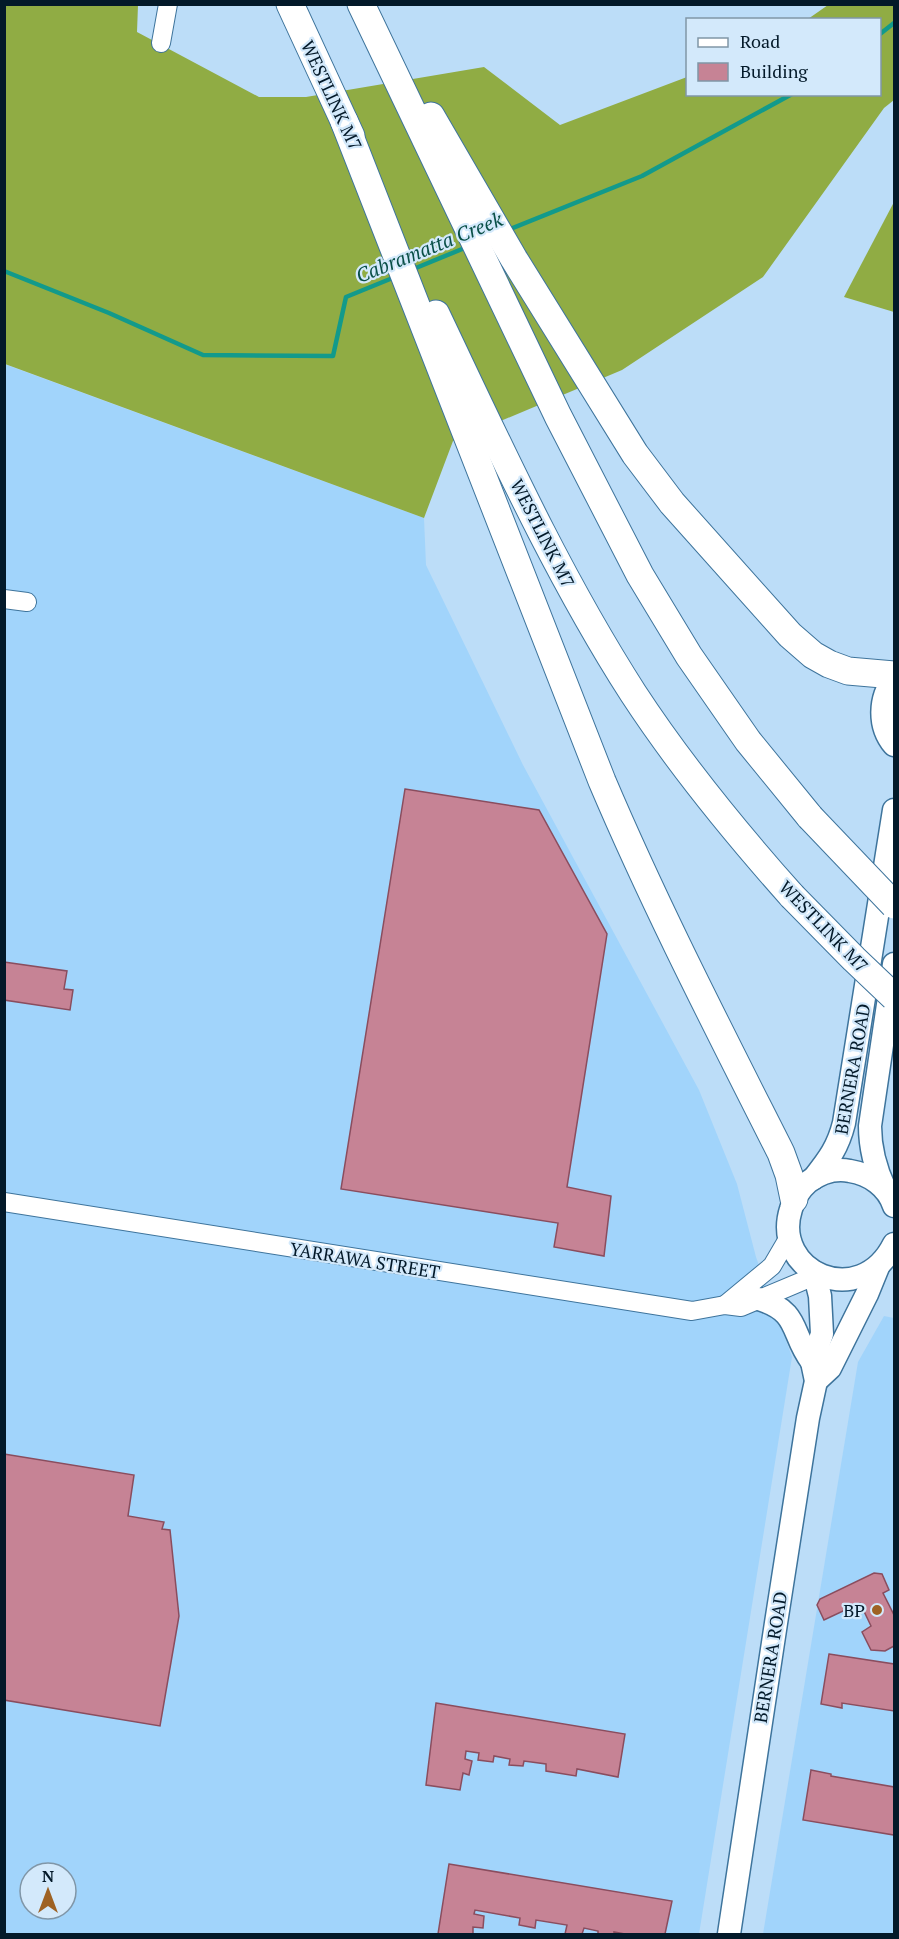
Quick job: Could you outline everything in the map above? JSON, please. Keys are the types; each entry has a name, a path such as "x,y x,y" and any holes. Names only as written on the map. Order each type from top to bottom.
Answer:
{"highway":[{"path":"362,4 514,259 635,454 672,503 732,572 813,655 848,671 894,677"},
{"path":"362,4 493,285 640,575 689,656 748,741 810,817 894,905"},
{"name":"WESTLINK M7","path":"291,6 528,505 587,617 634,694 683,765 747,845 792,896 894,997"},
{"path":"344,121 627,841 781,1153 794,1199"}],"main road":[{"path":"893,746 885,729 882,706 894,677"},
{"name":"BERNERA ROAD","path":"794,1199 802,1187 814,1178 830,1158 840,1141 894,810"},
{"name":"BERNERA ROAD","path":"890,1198 876,1169 870,1126 894,964"},
{"path":"814,1178 836,1170 859,1172 874,1179 890,1198"},
{"path":"794,1199 788,1218 789,1238 802,1262 813,1271 836,1279 847,1280 878,1267"},
{"name":"BERNERA ROAD","path":"814,1371 830,1368 878,1267 888,1256 894,1244"},
{"name":"BERNERA ROAD","path":"729,1935 814,1371 822,1334 820,1296 813,1271"},
{"path":"759,1299 778,1306 789,1316 814,1371"}],"street":[{"path":"161,43 168,4"},
{"path":"4,599 27,602"},
{"name":"YARRAWA STREET","path":"4,1202 677,1310 692,1311 725,1305 741,1307 805,1280 813,1271"},
{"name":"YARRAWA STREET","path":"725,1305 772,1266 789,1238"}],"shaded area":[{"path":"4,364 424,518 426,565 523,765 699,1090 737,1184 756,1257 792,1357 699,1934 5,1934"},
{"path":"884,1316 894,1318 894,1934 763,1934 858,1362"}],"green space":[{"path":"4,5 138,5 137,32 259,97 306,97 484,67 560,125 686,77 686,96 881,96 881,18 809,18 828,5 894,5 894,100 884,108 763,277 622,370 453,441 424,518 5,364"},
{"path":"894,202 894,312 844,297"}],"building":[{"path":"405,789 539,810 607,934 567,1187 611,1196 604,1256 554,1247 558,1223 341,1189"},
{"path":"4,962 67,971 64,989 73,990 70,1010 4,1000"},
{"path":"4,1454 134,1475 128,1516 164,1522 162,1529 170,1530 179,1616 160,1726 4,1700"},
{"name":"BP","path":"874,1573 882,1574 889,1590 883,1593 894,1615 894,1646 885,1651 871,1650 862,1632 871,1626 860,1603 824,1620 817,1605 820,1599"},
{"path":"829,1654 894,1664 894,1711 842,1703 842,1708 821,1704"},
{"path":"436,1703 625,1734 618,1777 577,1769 576,1776 546,1771 546,1764 524,1761 523,1766 509,1765 510,1759 494,1756 493,1762 478,1760 479,1753 466,1751 465,1759 472,1761 469,1775 463,1773 460,1790 426,1785"},
{"path":"811,1770 831,1774 831,1776 894,1787 894,1835 803,1820"},
{"path":"449,1864 672,1901 665,1934 614,1932 614,1934 598,1934 598,1931 584,1928 582,1934 565,1934 567,1925 536,1920 535,1928 519,1925 520,1918 475,1910 474,1914 484,1916 483,1928 473,1927 473,1934 438,1934"}],"waterway":[{"name":"Cabramatta Creek","path":"881,33 894,23"},
{"name":"Cabramatta Creek","path":"508,230 642,176 788,96"},
{"name":"Cabramatta Creek","path":"411,270 467,247"},
{"name":"Cabramatta Creek","path":"4,271 109,313 203,355 333,356 346,297 395,277"}],"place":[{"name":"BP","path":"877,1610"}]}
